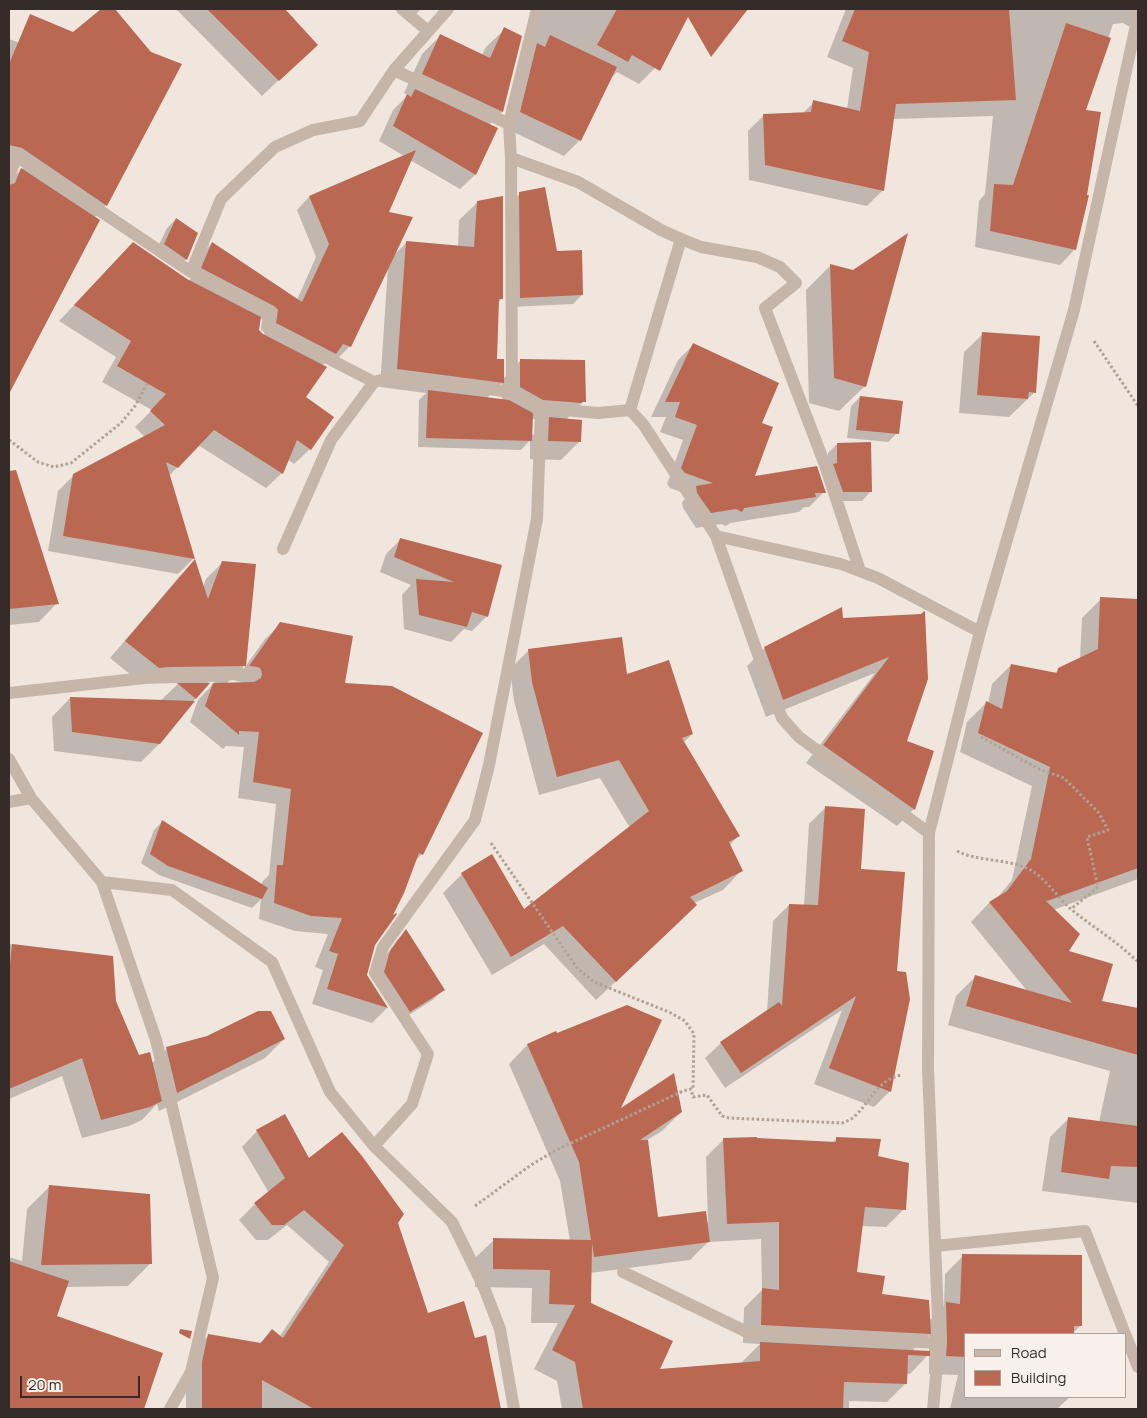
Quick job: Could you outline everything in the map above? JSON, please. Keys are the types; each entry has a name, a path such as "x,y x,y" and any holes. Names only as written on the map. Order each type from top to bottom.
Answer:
{"street":[{"path":"402,9 428,31"},
{"path":"191,272 221,199 275,147 313,130 360,121 394,70 448,9"},
{"path":"512,392 511,158 509,124 537,9"},
{"path":"933,1409 939,1343 928,1069 929,833 980,632 1074,310 1138,16"},
{"path":"394,70 509,124"},
{"path":"9,177 13,154 191,272 270,313 267,327 374,382"},
{"path":"511,158 578,182 661,230 681,239 701,247 757,257 780,267 796,284 765,308 825,465 860,571"},
{"path":"630,410 681,239"},
{"path":"283,549 331,440 374,382 392,377 512,392 541,408 598,413 630,410"},
{"path":"374,1146 412,1104 428,1054 375,973 383,947 475,820 489,765 537,519 541,408"},
{"path":"630,410 643,424 716,536 782,718 798,737 929,833"},
{"path":"716,536 842,564 878,578 980,632"},
{"path":"9,693 171,675 254,674"},
{"path":"9,759 31,798 102,882 156,1040 214,1278 191,1372 170,1409"},
{"path":"9,802 31,798"},
{"path":"102,882 172,890 272,962 330,1092 374,1146 452,1222 482,1285 500,1329 514,1409"},
{"path":"935,1246 1085,1231 1124,1333"},
{"path":"623,1272 749,1333 939,1343"},
{"path":"1127,1340 1138,1366"}],"path":[{"path":"1074,310 1138,406"},
{"path":"9,440 38,462 54,467 71,463 121,423 147,384"},
{"path":"956,724 1039,769 1064,778 1100,813 1108,830 1087,837 1098,887 1071,910"},
{"path":"475,820 577,968 594,982 669,1012 684,1021 694,1034 694,1097"},
{"path":"929,833 959,852 1024,867 1035,874 1071,910 1128,951 1138,962"},
{"path":"694,1097 707,1095 722,1116 729,1118 842,1123 855,1117 874,1092 890,1077 928,1069"},
{"path":"452,1222 556,1150 683,1091 692,1089 694,1097"}],"building":[{"path":"101,9 115,9 151,52 182,64 107,206 22,148 9,145 9,64 30,14 73,32"},
{"path":"207,9 285,9 318,45 279,81"},
{"path":"617,9 748,9 711,57 688,17 660,71 632,55 628,62 597,45"},
{"path":"855,9 1009,9 1016,100 896,104 884,191 765,165 763,114 811,112 813,100 860,111 869,52 842,41"},
{"path":"1066,23 1111,38 1086,110 1101,112 1087,195 1089,195 1076,250 990,231 994,184 1013,185"},
{"path":"504,27 522,36 503,112 422,74 440,34 490,58"},
{"path":"550,35 617,67 581,141 520,112 537,43 545,47"},
{"path":"415,89 498,128 476,175 393,126 407,94 411,97"},
{"path":"416,150 389,212 413,217 351,347 343,344 336,354 276,323 278,310 274,306 201,268 212,242 302,302 329,244 309,196"},
{"path":"21,168 100,220 9,394 9,185 15,183"},
{"path":"545,187 557,251 582,250 583,295 520,298 519,192"},
{"path":"503,196 503,299 499,299 497,359 504,359 504,383 397,369 406,241 474,247 477,201"},
{"path":"176,218 198,233 187,260 164,244"},
{"path":"908,233 866,387 834,378 830,264 853,270"},
{"path":"133,242 187,279 261,317 259,330 263,334 327,367 306,397 334,417 311,450 297,440 283,474 214,430 178,468 166,462 195,559 63,536 73,474 165,425 150,411 166,394 117,366 131,341 74,305"},
{"path":"982,332 1040,336 1036,393 1029,392 1028,399 977,395"},
{"path":"693,343 779,383 762,423 773,427 755,476 817,466 826,493 815,493 816,497 744,508 742,512 736,509 711,513 697,493 696,486 713,483 685,473 681,468 697,425 675,417 680,402 665,402"},
{"path":"520,359 585,360 586,402 543,400 520,387"},
{"path":"428,390 509,400 533,413 532,441 426,438"},
{"path":"860,396 903,401 899,434 856,430"},
{"path":"549,417 582,420 581,442 548,441"},
{"path":"871,442 872,492 843,492 833,464 837,463 837,443"},
{"path":"16,470 59,604 9,609 9,471"},
{"path":"400,538 502,565 488,617 472,612 467,627 419,615 416,579 454,582 394,557"},
{"path":"195,559 208,599 222,561 256,564 246,666 159,668 125,641"},
{"path":"1100,597 1138,599 1138,868 1047,901 1045,900 1080,934 1069,951 1113,964 1102,1001 1138,1008 1138,1055 966,1006 975,975 1072,1003 989,902 1007,891 1031,859 1050,767 978,733 986,701 1002,709 1011,664 1057,673 1058,668 1098,649"},
{"path":"842,607 843,618 921,614 925,612 928,679 907,741 934,751 915,810 823,745 889,657 783,700 764,647"},
{"path":"280,622 353,636 345,683 392,686 483,733 423,855 419,853 404,893 393,915 397,914 375,945 367,975 388,1008 327,989 338,954 329,951 342,918 311,916 274,903 277,865 283,865 291,789 253,782 259,732 239,731 239,735 205,706 213,683 254,682 261,678 261,669 249,666"},
{"path":"622,637 627,674 669,660 693,734 682,738 740,836 729,842 743,871 690,897 697,905 616,982 563,926 511,957 461,873 492,854 524,909 649,811 619,760 557,777 532,682 528,649"},
{"path":"177,683 210,683 196,699"},
{"path":"70,697 195,701 160,744 72,732"},
{"path":"825,806 865,809 861,869 905,872 897,971 906,972 910,999 891,1092 829,1068 856,996 741,1073 720,1042 779,1002 782,1006 789,904 818,905"},
{"path":"162,820 268,888 262,899 168,866 150,854"},
{"path":"406,929 445,990 410,1012 384,972 390,951"},
{"path":"12,944 113,956 116,1001 139,1055 150,1052 162,1101 150,1107 101,1120 82,1058 9,1089 9,975"},
{"path":"627,1005 662,1020 621,1108 674,1073 682,1112 640,1140 648,1140 658,1217 706,1211 710,1242 594,1257 592,1243 591,1303 673,1341 660,1369 760,1361 760,1342 930,1351 930,1356 908,1355 907,1384 844,1382 843,1409 583,1409 575,1362 552,1350 575,1305 549,1304 550,1270 493,1269 493,1238 591,1240 579,1162 527,1044 556,1031 557,1033"},
{"path":"258,1011 271,1011 285,1039 177,1093 166,1047 207,1036"},
{"path":"285,1114 309,1158 342,1132 362,1156 404,1214 398,1223 428,1313 464,1301 475,1338 486,1335 501,1409 314,1409 262,1380 262,1409 202,1409 202,1362 208,1334 261,1343 272,1329 283,1338 344,1245 304,1210 284,1225 272,1225 254,1203 285,1178 256,1130"},
{"path":"1068,1117 1138,1126 1138,1167 1111,1166 1109,1179 1061,1172"},
{"path":"757,1137 836,1142 836,1137 881,1139 878,1156 909,1163 906,1210 865,1207 857,1272 885,1276 882,1294 929,1300 931,1334 761,1325 762,1288 779,1290 779,1222 727,1224 723,1138"},
{"path":"49,1185 150,1194 152,1264 41,1265"},
{"path":"962,1254 1082,1255 1082,1326 1074,1326 1074,1333 964,1333 964,1357 946,1356 946,1302 960,1304"},
{"path":"9,1261 69,1281 57,1316 163,1353 144,1409 9,1409"},
{"path":"180,1329 192,1331 190,1339 179,1333"}]}
